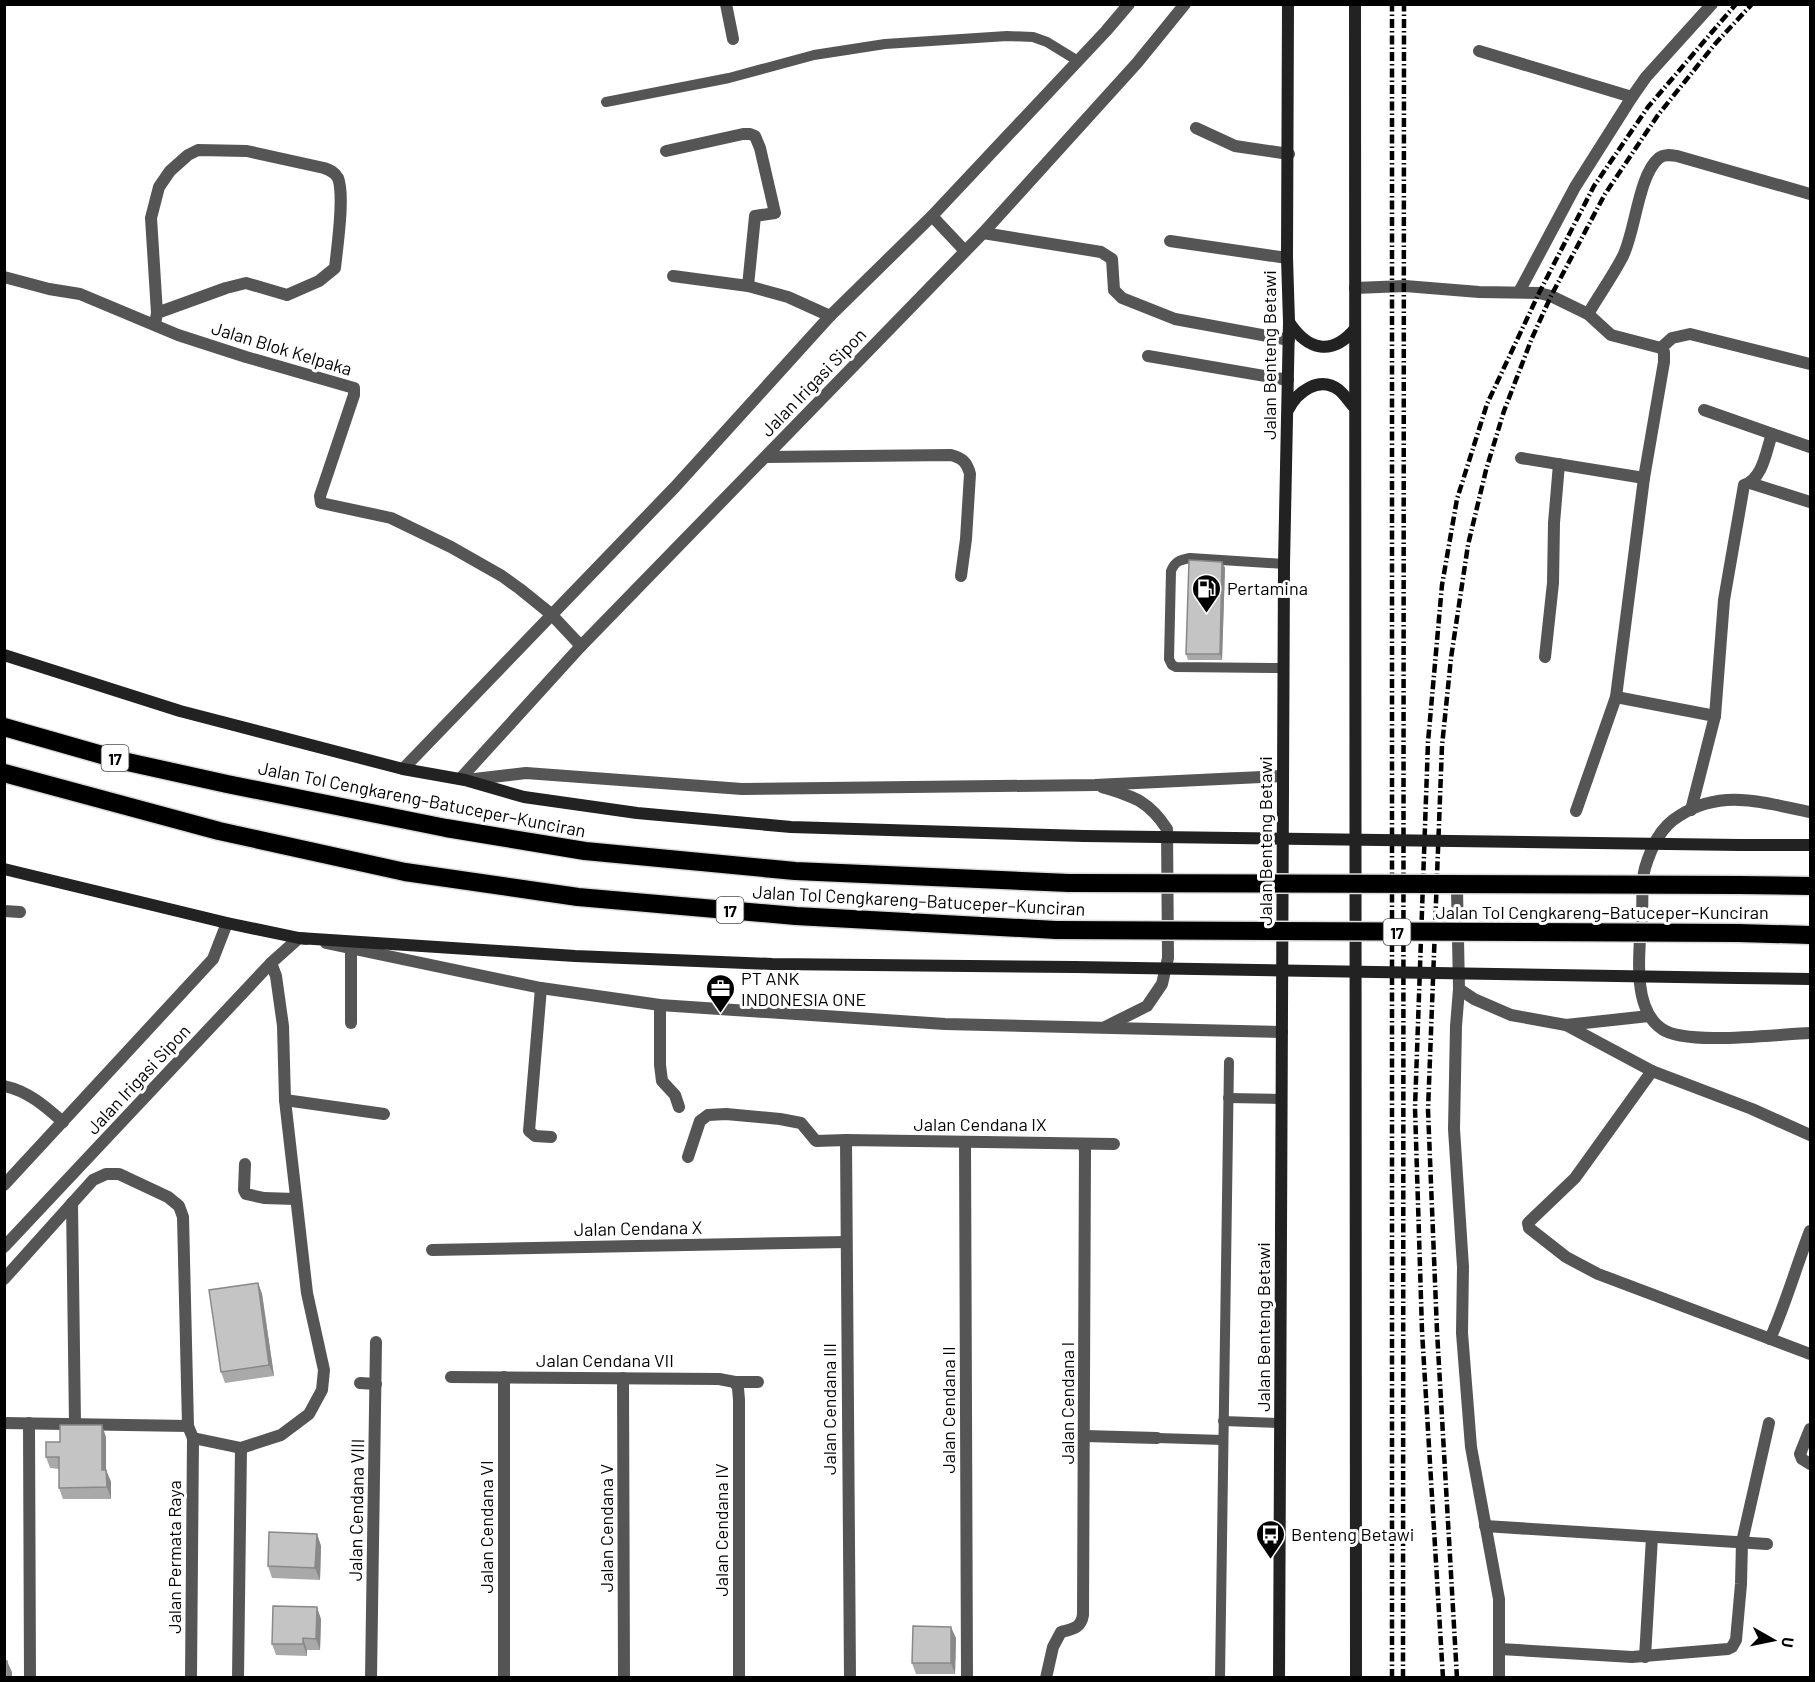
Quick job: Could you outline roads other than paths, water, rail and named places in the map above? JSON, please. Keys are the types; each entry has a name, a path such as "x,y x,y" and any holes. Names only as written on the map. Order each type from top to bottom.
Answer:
{"highway":[{"name":"Jalan Tol Cengkareng–Batuceper–Kunciran","path":"4,727 123,761 446,828 585,851 795,871 1069,884 1810,886"},
{"name":"Jalan Tol Cengkareng–Batuceper–Kunciran","path":"4,773 219,831 405,872 613,900 796,916 1056,930 1810,935"}],"main road":[{"name":"Jalan Benteng Betawi","path":"1279,1677 1283,668 1289,340 1288,4"},
{"path":"1355,4 1356,1677"},
{"path":"1289,322 1305,342 1315,346 1341,343 1355,329"},
{"path":"1287,411 1293,399 1312,385 1338,389 1355,408"},
{"path":"4,655 180,711 406,769 460,779 524,797 637,813 791,827 1084,836 1810,845"},
{"path":"4,869 293,937 575,956 772,964 1810,979"}],"street":[{"path":"726,4 733,39"},
{"name":"Jalan Irigasi Sipon","path":"406,769 675,487 831,316 936,220 1129,4"},
{"name":"Jalan Irigasi Sipon","path":"460,779 580,645 766,457 962,247 983,233 1137,63 1185,4"},
{"path":"1519,292 1575,188 1646,76 1712,4"},
{"path":"1479,51 1632,97"},
{"path":"1196,128 1235,146 1288,153"},
{"path":"666,151 743,134 755,136 760,147 776,213 755,216 748,286"},
{"path":"198,150 247,151 324,168 332,171 338,177 340,186 335,268 318,280 287,295 246,283 226,288 156,318 151,218 159,187 170,171 188,155 198,150"},
{"path":"1588,314 1623,257 1635,212 1651,167 1660,157 1677,156 1810,194"},
{"path":"936,220 962,247"},
{"path":"983,233 1101,252 1112,259 1114,290 1122,298 1176,319 1289,340"},
{"path":"1170,241 1287,258"},
{"path":"673,276 748,286 788,297 831,316"},
{"name":"Jalan Blok Kelpaka","path":"4,278 80,294 156,318 178,335 354,388 354,395 320,496 321,503 406,523 502,576 552,616 580,645"},
{"path":"1355,288 1405,286 1479,292 1539,293 1551,296 1588,314 1611,335 1661,348 1664,352 1644,478 1616,697 1576,812"},
{"path":"1661,348 1672,338 1690,334 1810,364"},
{"path":"1148,356 1288,380"},
{"path":"1704,410 1810,447"},
{"path":"1690,810 1715,716 1724,600 1744,485 1758,476 1772,434"},
{"path":"766,457 951,455 960,458 967,464 970,474 961,576"},
{"path":"1521,458 1644,478"},
{"path":"1545,657 1553,583 1554,523 1559,464"},
{"path":"1750,483 1810,502"},
{"path":"1616,697 1715,716"},
{"path":"460,779 526,773 742,789 1095,785 1283,776"},
{"path":"1095,785 1137,798 1156,812 1167,829 1168,958 1162,984 1147,1006 1104,1027"},
{"path":"1810,812 1747,800 1714,800 1678,816 1665,827 1654,843 1644,871 1639,974 1641,995 1649,1016 1662,1030 1707,1038 1810,1033"},
{"path":"1457,889 1459,989 1455,1026 1454,1129 1463,1267 1462,1333 1471,1447 1499,1599 1498,1677"},
{"path":"4,911 20,912"},
{"name":"Jalan Irigasi Sipon","path":"4,1185 213,959 227,923"},
{"path":"293,937 541,988 660,1005 945,1024 1282,1032"},
{"name":"Jalan Irigasi Sipon","path":"4,1247 293,937"},
{"path":"351,949 351,1023"},
{"path":"4,1423 75,1423 191,1432 241,1448 281,1435 309,1414 322,1390 324,1370 306,1293 285,1100 283,1026 276,976 271,963"},
{"path":"541,988 529,1131 535,1136 551,1137"},
{"path":"1459,989 1474,999 1510,1015 1566,1025 1649,1016"},
{"path":"660,1005 662,1081 675,1095 680,1107"},
{"path":"1566,1025 1652,1071 1752,1109 1810,1135"},
{"path":"1652,1071 1575,1178 1528,1223 1529,1228 1566,1257 1598,1274 1810,1354"},
{"path":"4,1086 15,1088 39,1101 63,1122"},
{"path":"285,1100 384,1114"},
{"name":"Jalan Cendana IX","path":"688,1156 700,1120 708,1115 726,1114 801,1123 816,1141 1114,1144"},
{"name":"Jalan Cendana III","path":"846,1140 850,1677"},
{"name":"Jalan Cendana II","path":"965,1142 966,1677"},
{"name":"Jalan Cendana I","path":"1046,1677 1053,1647 1061,1632 1077,1627 1082,1623 1083,1615 1085,1150 1083,1144"},
{"path":"245,1164 244,1191 246,1194 264,1198 295,1199"},
{"name":"Jalan Permata Raya","path":"72,1203 93,1180 106,1174 119,1174 168,1197 178,1206 183,1217 191,1432 191,1677"},
{"path":"4,1279 72,1203"},
{"path":"72,1203 75,1423"},
{"path":"1770,1339 1785,1306 1810,1231"},
{"name":"Jalan Cendana X","path":"432,1250 846,1242"},
{"name":"Jalan Cendana VIII","path":"372,1677 376,1342"},
{"name":"Jalan Cendana VII","path":"451,1377 719,1378 735,1382 758,1382"},
{"name":"Jalan Cendana VI","path":"504,1377 504,1677"},
{"name":"Jalan Cendana V","path":"623,1378 624,1677"},
{"name":"Jalan Cendana IV","path":"735,1382 739,1400 739,1677"},
{"path":"360,1383 376,1384"},
{"path":"29,1423 30,1677"},
{"path":"1500,1649 1645,1657 1732,1647 1736,1640 1742,1542 1769,1423"},
{"path":"1810,1429 1800,1454 1802,1459 1810,1464"},
{"path":"1085,1436 1157,1438"},
{"path":"238,1677 241,1448"},
{"path":"1485,1526 1767,1544"},
{"path":"1645,1657 1652,1536"}],"lane":[{"path":"606,102 729,78 814,55 885,44 1007,36 1034,37 1047,42 1078,61"},
{"path":"1283,668 1176,667 1169,659 1174,563 1190,558 1284,564"},
{"name":"Jalan Benteng Betawi","path":"1220,1677 1229,1062"},
{"path":"1228,1098 1281,1099"},
{"path":"1223,1421 1280,1423"},
{"path":"1157,1438 1223,1440"}],"railway":[{"path":"1392,4 1392,1678"},
{"path":"1403,1678 1404,4"},
{"path":"1443,1678 1422,1331 1415,1108 1428,742 1442,585 1457,499 1487,404 1539,293 1594,186 1648,107 1736,4"},
{"path":"1457,1678 1437,1331 1428,1110 1442,746 1451,658 1468,545 1486,470 1504,411 1551,296 1605,194 1658,115 1715,44 1752,4"}],"place":[{"name":"Pertamina","path":"1206,614"},
{"name":"PT ANK INDONESIA ONE","path":"720,1014"},
{"name":"Benteng Betawi","path":"1270,1560"}]}
